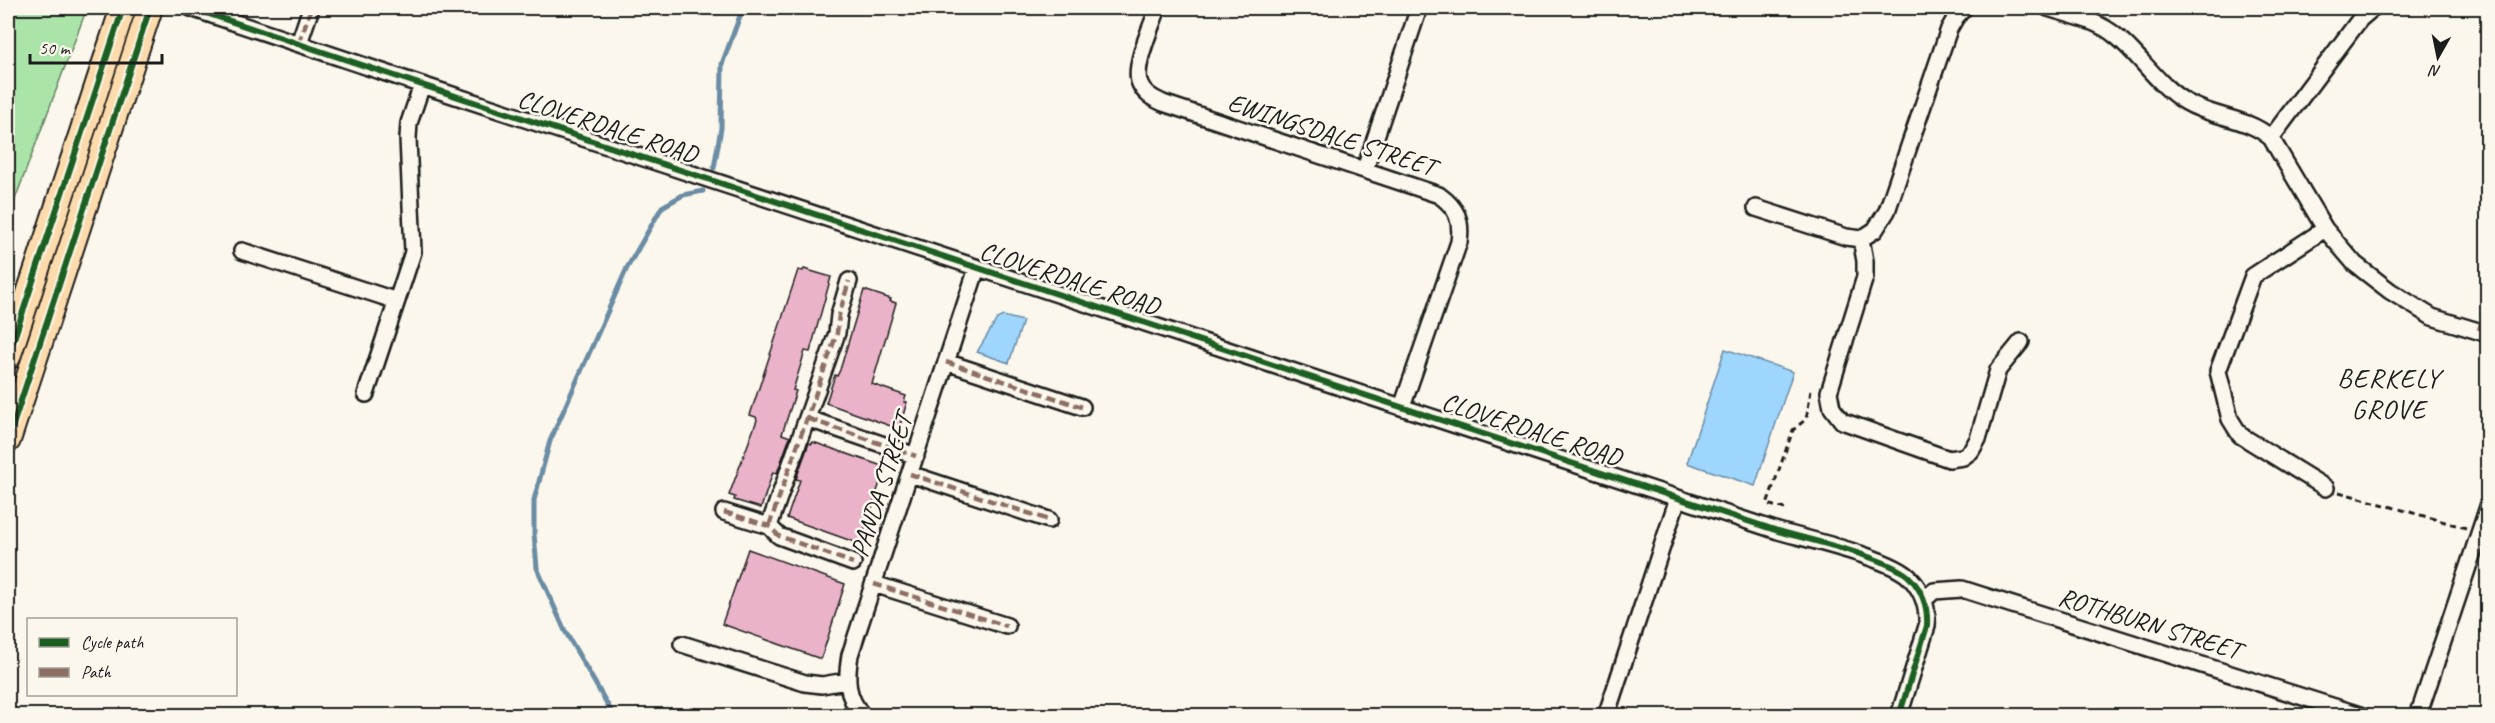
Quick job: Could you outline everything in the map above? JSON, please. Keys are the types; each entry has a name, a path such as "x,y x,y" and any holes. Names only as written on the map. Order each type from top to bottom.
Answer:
{"main road":[{"path":"8,357 123,8"},
{"path":"8,440 150,8"}],"street":[{"name":"CLOVERDALE ROAD","path":"191,8 1678,498 1884,563 1911,578 1924,600"},
{"path":"299,43 311,8"},
{"name":"EWINGSDALE STREET","path":"1158,8 1139,69 1140,84 1152,98 1439,195 1456,210 1461,228 1459,242 1402,407"},
{"path":"1365,169 1419,8"},
{"path":"1756,208 1846,237 1861,239 1875,230 1887,211 1949,30 1964,8"},
{"path":"2048,8 2100,25 2108,30 2174,94 2188,104 2259,128 2271,138 2325,229 2355,264 2390,291 2432,317 2487,334"},
{"path":"2271,138 2360,19 2373,8"},
{"path":"366,394 412,252 408,138 409,123 422,85"},
{"path":"2325,229 2253,276 2218,371 2230,419 2240,435 2326,488"},
{"path":"1861,239 1865,261 1864,277 1829,392 1832,408 1842,421 1949,459 1963,457 1971,451 1978,439 1998,370 2021,342"},
{"path":"242,251 397,301"},
{"name":"PANDA STREET","path":"846,681 850,655 977,268"},
{"path":"770,526 837,333 839,315 849,281"},
{"path":"946,362 1082,407"},
{"path":"809,419 916,456"},
{"path":"910,474 1049,520"},
{"path":"1606,716 1678,498"},
{"path":"2418,716 2487,507"},
{"path":"724,512 770,526 778,536 853,563"},
{"path":"874,584 1007,627"},
{"name":"ROTHBURN STREET","path":"1924,600 1934,591 1962,589 2363,716"},
{"path":"1899,716 1927,626 1928,614 1924,600"},
{"path":"682,644 805,683 822,685 846,681 855,707 864,716"}],"path":[{"path":"1785,508 1767,504 1793,430 1805,420 1812,388 1829,392"},
{"path":"2326,488 2480,532"}],"green space":[{"path":"8,8 87,8 8,218"}],"water":[{"path":"1003,316 1023,321 1009,363 977,352 997,319"},
{"path":"1725,349 1793,372 1755,486 1687,463"}],"building":[{"path":"804,269 831,277 810,352 805,351 793,390 796,391 782,434 790,437 777,473 773,472 761,508 734,500 735,497 729,495 757,420 756,417 750,415 798,270 803,271"},
{"path":"864,290 891,299 890,301 896,303 872,384 906,396 904,402 907,402 899,429 826,403 835,375 837,376 840,370"},
{"path":"813,442 885,467 860,544 787,518 800,480 796,479 809,443"},
{"path":"748,549 845,584 821,659 722,624"}],"waterway":[{"path":"714,168 721,128 722,64 743,8"},
{"path":"614,716 565,631 537,568 534,500 550,441 627,268 662,207 683,195 703,191"}],"marked path":[{"path":"299,43 311,8"},
{"path":"769,526 837,333 839,315 849,281"},
{"path":"2479,330 2485,310 2488,311"},
{"path":"946,362 1082,407"},
{"path":"809,419 916,456"},
{"path":"910,474 1049,520"},
{"path":"724,512 769,526 779,536 853,563"},
{"path":"874,584 1007,626"}],"cycle path":[{"path":"8,357 123,8"},
{"path":"8,440 150,8"},
{"path":"191,8 1778,531 1849,550 1887,564 1911,579 1922,595 1927,613 1927,626 1899,716"}],"district":[{"name":"BERKELY GROVE","path":"2389,394"}]}
